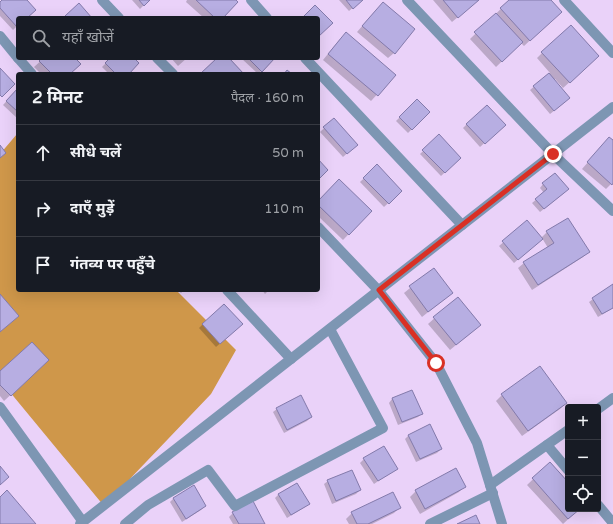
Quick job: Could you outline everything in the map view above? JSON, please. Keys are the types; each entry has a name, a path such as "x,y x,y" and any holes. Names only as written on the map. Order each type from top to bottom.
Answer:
{"street":[{"path":"102,0 117,16"},
{"path":"250,0 265,16"},
{"path":"407,0 553,154 613,211"},
{"path":"564,0 613,53"},
{"path":"0,36 16,56"},
{"path":"20,60 30,72"},
{"path":"159,60 171,72"},
{"path":"307,60 318,72"},
{"path":"320,74 462,225"},
{"path":"0,407 82,523 613,107"},
{"path":"320,229 379,290 436,363 476,443 502,524"},
{"path":"229,292 291,359"},
{"path":"125,524 148,505 208,470 235,506 383,428 330,329"},
{"path":"601,407 613,398"},
{"path":"430,524 491,489 546,445 565,432"},
{"path":"546,445 565,467"},
{"path":"601,509 613,523"}],"shaded area":[{"path":"16,135 16,292 178,292 236,350 211,394 104,506 0,380 0,154"}],"building":[{"path":"2,0 27,0 36,10 29,16 16,16 16,26 0,8 0,2"},
{"path":"139,0 150,0 144,6"},
{"path":"196,0 236,0 238,2 225,16 213,16"},
{"path":"346,0 363,0 353,9"},
{"path":"443,0 479,0 458,18"},
{"path":"509,0 551,0 562,12 530,41 500,8"},
{"path":"383,2 415,29 395,54 362,26"},
{"path":"79,3 90,16 65,16"},
{"path":"315,5 333,23 320,35 320,16 304,16"},
{"path":"496,13 523,42 502,62 474,32"},
{"path":"571,25 599,56 570,83 541,52"},
{"path":"346,32 396,75 378,96 328,54"},
{"path":"77,60 81,64 72,72 50,72 39,61"},
{"path":"108,60 136,60 139,63 131,72 114,72 105,63"},
{"path":"215,60 231,60 242,72 202,72"},
{"path":"250,60 273,60 262,72"},
{"path":"0,68 15,84 2,97 0,95"},
{"path":"549,73 570,98 554,111 533,86"},
{"path":"16,90 16,110 6,101"},
{"path":"417,99 430,112 412,130 399,117"},
{"path":"487,105 506,125 485,144 466,124"},
{"path":"334,118 358,145 347,154 323,127"},
{"path":"439,134 461,158 445,173 422,150"},
{"path":"609,137 613,140 612,185 587,162"},
{"path":"0,145 6,153 0,158"},
{"path":"320,161 328,170 320,178"},
{"path":"377,164 402,191 389,204 363,178"},
{"path":"555,173 569,189 544,209 535,199 547,189 542,183"},
{"path":"339,179 372,211 349,235 320,207 320,199"},
{"path":"568,218 590,252 538,285 523,262 554,243 546,231"},
{"path":"527,220 543,239 518,260 502,241"},
{"path":"434,268 453,293 428,312 409,286"},
{"path":"613,284 613,308 602,314 592,298"},
{"path":"0,294 19,316 0,332"},
{"path":"458,297 481,325 456,345 433,317"},
{"path":"224,304 243,324 220,344 202,324"},
{"path":"32,342 49,360 11,396 0,385 0,371"},
{"path":"540,366 567,403 528,431 501,394"},
{"path":"412,390 423,414 402,422 392,398"},
{"path":"301,395 312,417 287,430 276,408"},
{"path":"430,424 442,449 420,459 408,435"},
{"path":"384,446 398,469 378,481 363,458"},
{"path":"550,462 565,479 565,512 576,512 568,519 532,478"},
{"path":"0,466 9,477 0,485"},
{"path":"456,468 466,487 425,509 415,490"},
{"path":"352,470 361,490 336,501 327,480"},
{"path":"297,483 310,504 291,515 278,494"},
{"path":"194,485 206,506 186,519 173,498"},
{"path":"7,490 36,524 0,524 0,497"},
{"path":"393,492 401,508 368,524 357,524 351,512"},
{"path":"253,501 265,524 239,524 232,512"},
{"path":"476,515 480,524 457,524"}],"route":[{"path":"436,363 379,290 553,154"}]}
